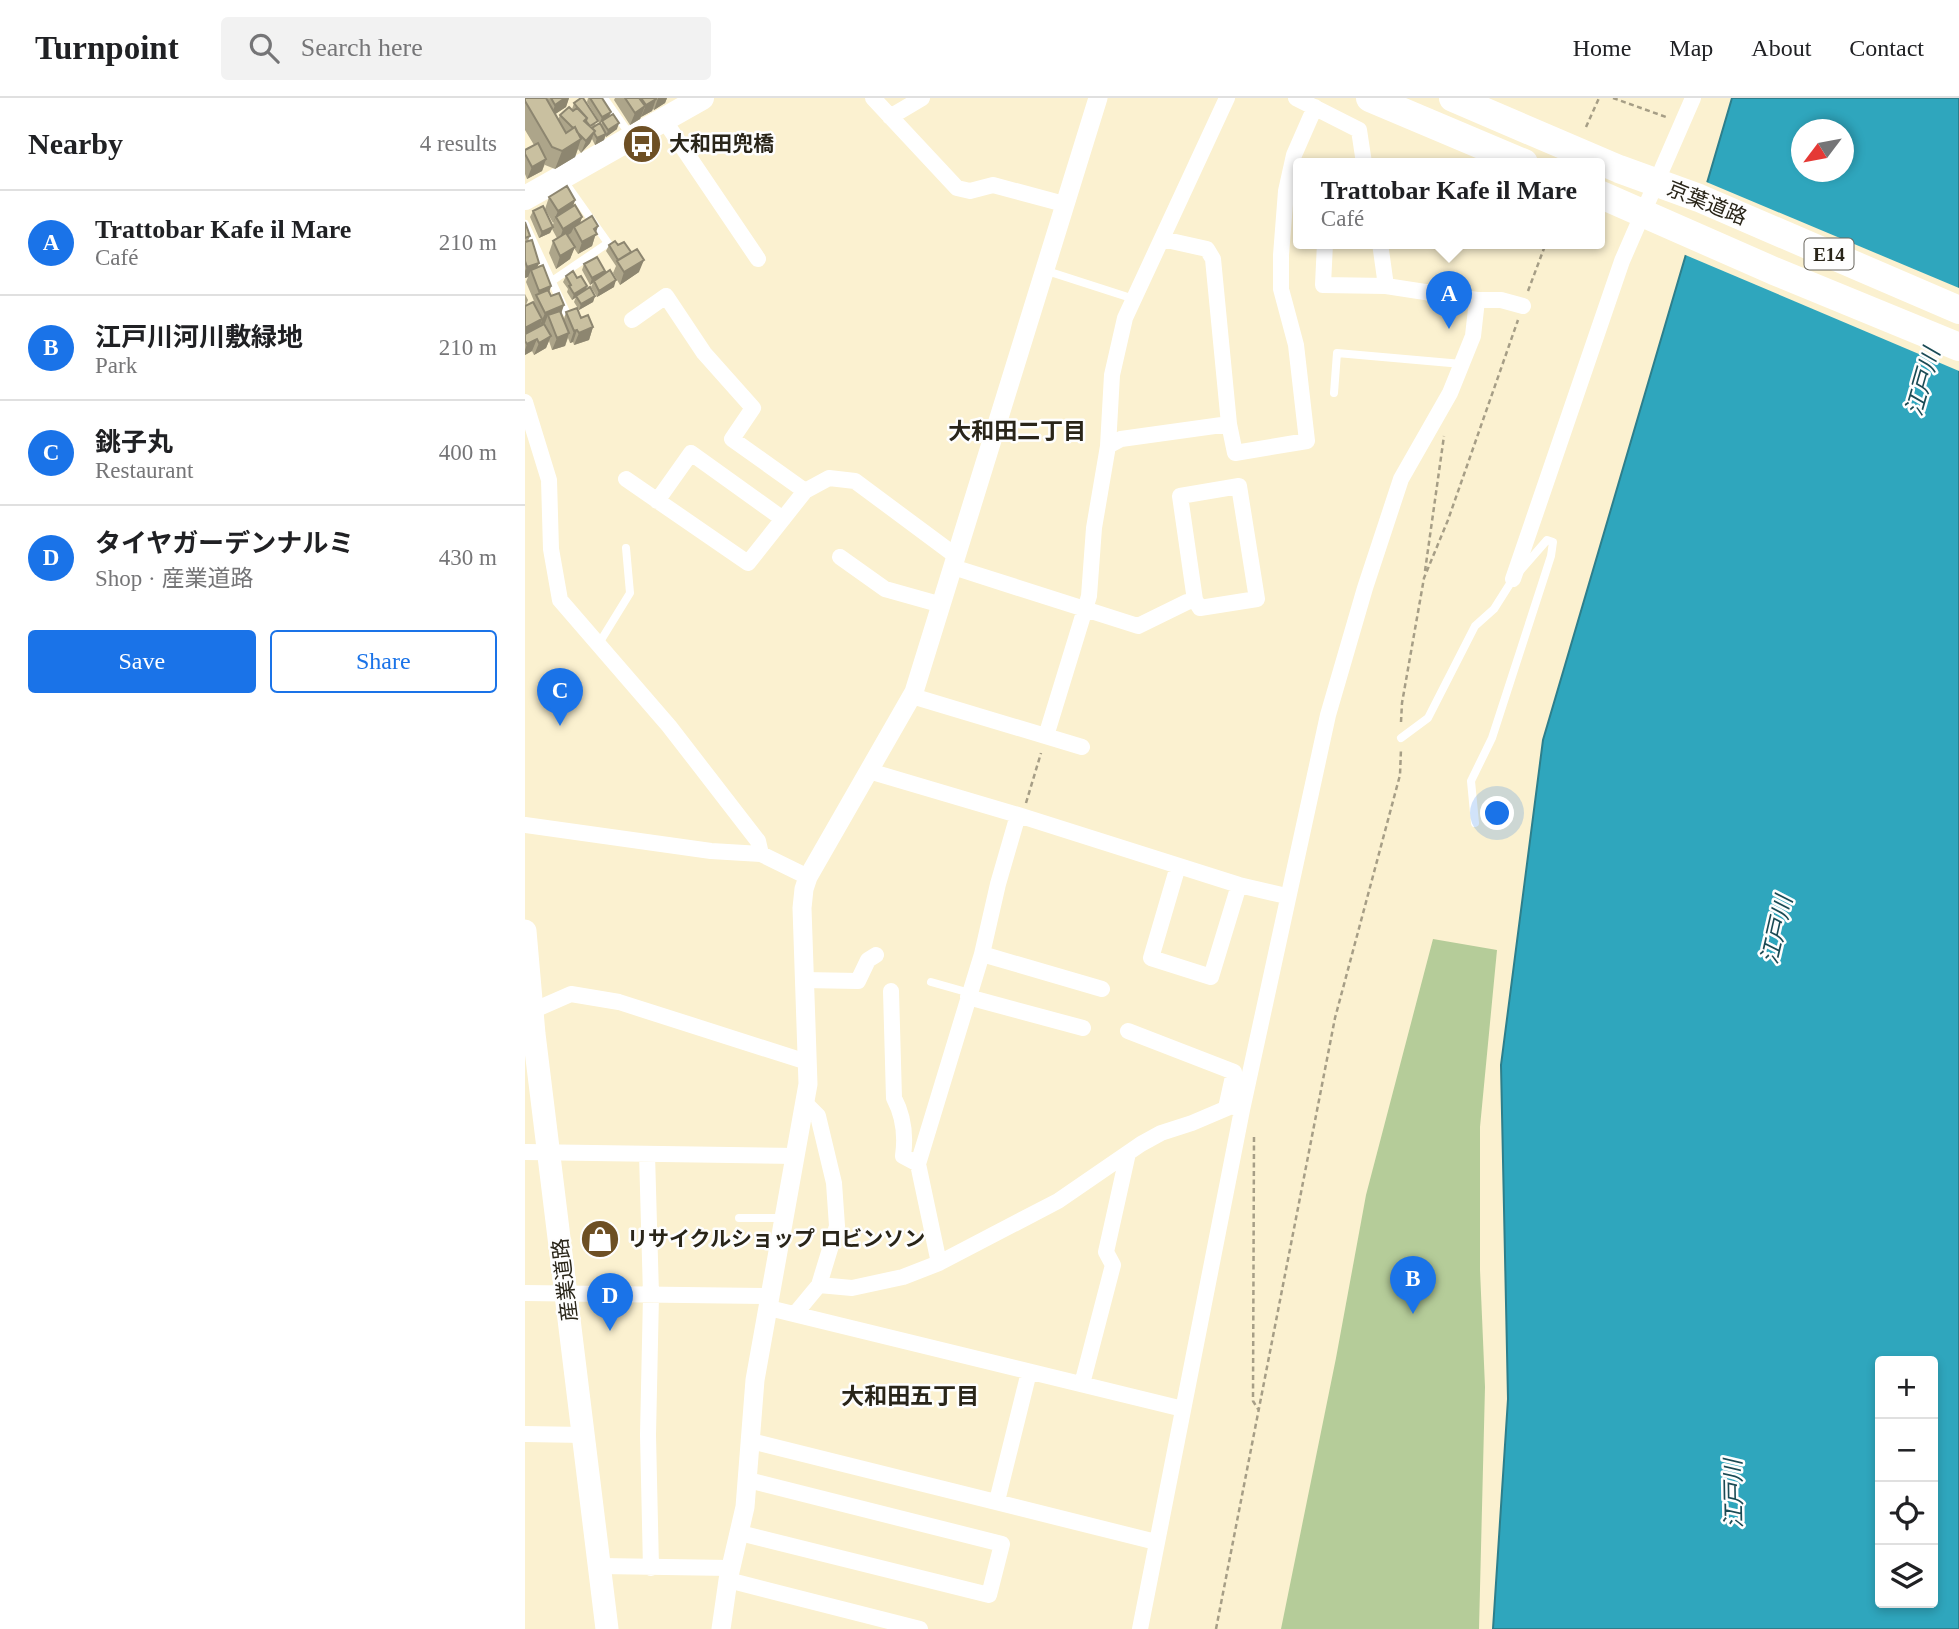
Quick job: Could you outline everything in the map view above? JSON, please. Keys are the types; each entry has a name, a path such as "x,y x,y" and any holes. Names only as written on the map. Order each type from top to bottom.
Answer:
{"highway":[{"path":"1370,98 1512,158"},
{"name":"京葉道路","path":"1453,98 1593,158"},
{"name":"京葉道路","path":"1605,163 1699,198 1959,310"},
{"name":"京葉道路","path":"1605,195 1775,271 1959,347"}],"main road":[{"path":"525,198 702,98"},
{"name":"産業道路","path":"525,931 532,1012 607,1629"}],"street":[{"path":"873,98 957,188 970,191 993,185 1064,204"},
{"path":"890,117 922,98"},
{"path":"721,1629 748,1480 755,1380 805,1103 807,1062 802,908 808,877 912,696 1098,98"},
{"path":"1046,736 1089,596 1094,528 1108,446 1112,375 1122,329 1227,98"},
{"path":"1296,98 1359,130 1363,158"},
{"path":"1513,579 1622,261 1693,98"},
{"path":"1293,158 1315,107"},
{"path":"664,120 758,259"},
{"path":"1162,239 1207,249 1213,259 1229,424 1235,453 1307,440 1296,345 1281,281 1286,191 1293,160"},
{"path":"1325,249 1323,285 1386,286 1477,300 1501,300 1523,306"},
{"path":"1381,249 1386,286"},
{"path":"632,320 666,296 704,354 753,408 731,439 805,492"},
{"path":"1140,1629 1183,1409 1234,1109 1328,715 1361,601 1401,479 1450,393 1473,336 1477,300"},
{"path":"525,402 549,480 551,549 560,600 677,736 758,841 761,853"},
{"path":"1108,446 1121,439 1229,424"},
{"path":"657,501 691,453 783,519"},
{"path":"626,479 748,563 805,492 829,478 855,481 954,561 1084,609 1138,626 1195,600"},
{"path":"1239,486 1257,599 1200,608 1195,600 1180,496 1239,486"},
{"path":"840,557 885,589 942,605"},
{"path":"912,696 1082,747"},
{"path":"869,771 1239,886 1282,895"},
{"path":"940,1263 918,1164 982,954 998,884 1020,816"},
{"path":"525,825 711,851 761,853 808,877"},
{"path":"1178,866 1151,958 1211,977 1239,886"},
{"path":"982,954 1102,989"},
{"path":"804,981 858,981 869,960 876,955"},
{"path":"891,991 894,1098 900,1111 905,1138 903,1156 918,1164"},
{"path":"532,1012 571,994 619,1002 807,1062"},
{"path":"969,995 1083,1028"},
{"path":"1128,1031 1234,1072 1234,1109"},
{"path":"795,1314 820,1285 837,1226 834,1182 818,1116 805,1103"},
{"path":"820,1285 852,1288 903,1277 940,1263 1058,1201 1161,1133 1234,1109"},
{"path":"525,1152 796,1156"},
{"path":"1082,1384 1113,1265 1106,1252 1128,1153"},
{"path":"647,1154 651,1295 648,1435 651,1568"},
{"path":"525,1293 651,1295 770,1302 795,1314 1183,1409"},
{"path":"997,1501 1030,1372"},
{"path":"525,1434 584,1435"},
{"path":"751,1441 1156,1542"},
{"path":"740,1533 989,1595 1002,1544 748,1480"},
{"path":"600,1566 729,1574 920,1629"}],"lane":[{"path":"604,98 632,138"},
{"path":"552,281 608,243 562,177"},
{"path":"525,224 566,312"},
{"path":"1044,270 1134,299"},
{"path":"1334,393 1337,353 1462,364"},
{"path":"1401,738 1428,718 1475,626 1494,609 1513,579 1548,540 1553,542 1551,556 1492,738 1471,782 1475,823"},
{"path":"598,645 630,593 626,548"},
{"path":"931,982 969,995"},
{"path":"739,1218 785,1218"}],"path":[{"path":"1586,127 1599,98"},
{"path":"1613,98 1650,111"},
{"path":"1424,578 1448,520 1544,249"},
{"path":"1216,1629 1335,1018 1400,775 1402,703 1424,578 1445,429"},
{"path":"1020,816 1046,736"},
{"path":"1234,1109 1254,1115 1253,1401 1259,1410"}],"green space":[{"path":"1433,939 1497,950 1480,1127 1480,1270 1485,1387 1479,1629 1281,1629 1366,1195"}],"water":[{"name":"江戸川","path":"1732,98 1959,98 1959,1629 1493,1629 1508,1399 1501,1065 1543,740"}],"pier":[{"path":"1704,181 1959,288 1959,371 1683,254"}],"building":[{"path":"525,98 546,98 566,133 575,127 581,139 562,151 552,147"},
{"path":"551,98 565,98 555,105"},
{"path":"581,98 598,121 590,126 587,118 574,103"},
{"path":"590,98 602,98 611,112 602,117"},
{"path":"625,98 639,98 645,106 635,113"},
{"path":"641,98 656,98 656,99 646,105"},
{"path":"569,107 573,111 577,108 587,118 584,121 595,131 586,141 575,127 560,115"},
{"path":"613,114 619,123 608,130 602,121"},
{"path":"600,123 606,134 597,138 592,128"},
{"path":"538,143 546,159 532,167 525,150"},
{"path":"567,186 575,200 558,211 549,197"},
{"path":"575,205 582,217 563,229 556,217"},
{"path":"543,206 553,227 542,232 533,211"},
{"path":"592,216 598,226 594,229 597,234 582,242 574,227"},
{"path":"525,222 530,236 525,238"},
{"path":"566,233 575,247 560,256 553,241"},
{"path":"532,240 539,263 527,267 525,242"},
{"path":"615,241 618,245 624,242 631,252 618,260 609,245"},
{"path":"637,249 644,260 624,272 617,261"},
{"path":"597,257 605,271 592,278 584,264"},
{"path":"543,265 551,286 539,291 531,270"},
{"path":"610,270 616,280 599,291 594,281"},
{"path":"573,271 577,278 581,276 587,286 574,294 566,276"},
{"path":"590,287 595,296 581,304 576,296"},
{"path":"548,290 551,296 559,293 564,305 545,313 536,295"},
{"path":"533,302 542,319 525,328 525,306"},
{"path":"577,308 581,318 588,315 593,327 579,333 574,331 566,312"},
{"path":"560,311 569,333 557,338 548,315"},
{"path":"544,324 551,336 539,343 537,339 527,344 525,334"}],"place":[{"name":"大和田兜橋","path":"642,144"},
{"name":"Trattobar Kafe il Mare","path":"1449,329"},
{"name":"銚子丸","path":"560,726"},
{"name":"リサイクルショップ ロビンソン","path":"600,1239"},
{"name":"江戸川河川敷緑地","path":"1413,1314"},
{"name":"タイヤガーデンナルミ","path":"610,1331"}],"district":[{"name":"大和田二丁目","path":"1017,431"},
{"name":"大和田五丁目","path":"910,1396"}]}
